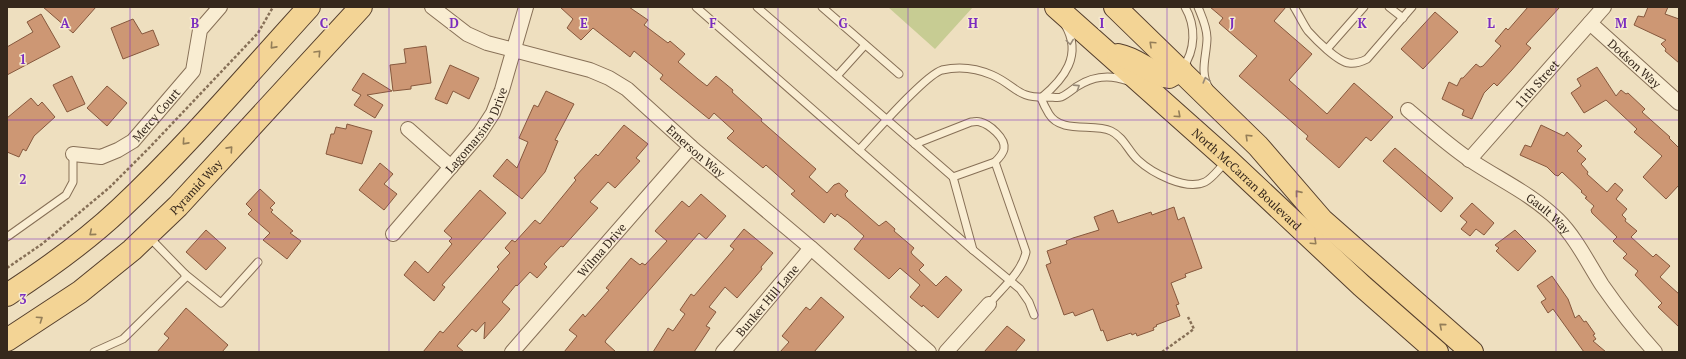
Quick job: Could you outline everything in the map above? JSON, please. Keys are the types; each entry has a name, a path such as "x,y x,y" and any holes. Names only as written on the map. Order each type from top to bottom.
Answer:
{"main road":[{"path":"7,295 81,243 120,210 158,172 308,7"},
{"name":"Pyramid Way","path":"7,340 80,292 148,235 178,206 361,7"},
{"name":"North McCarran Boulevard","path":"1055,7 1149,89 1356,280 1437,352"},
{"name":"North McCarran Boulevard","path":"1115,7 1258,146 1322,220 1472,352"},
{"path":"1107,52 1140,62 1159,75 1169,77 1181,70"}],"street":[{"name":"Mercy Court","path":"73,154 101,156 118,150 133,141 193,70 200,30 220,7"},
{"name":"Emerson Way","path":"432,7 467,34 487,43 590,70 609,78 627,89 691,147 812,248 929,352"},
{"name":"Lagomarsino Drive","path":"393,234 480,133 492,113 502,90 526,7"},
{"name":"11th Street","path":"1469,160 1604,7"},
{"name":"Dodson Way","path":"1590,23 1679,103"},
{"name":"Gault Way","path":"1408,110 1452,148 1469,160 1522,190 1541,204 1559,221 1574,240 1623,314 1655,352"},
{"path":"408,129 451,168"},
{"name":"Wilma Drive","path":"512,352 691,147"},
{"name":"Bunker Hill Lane","path":"723,352 812,248"},
{"path":"946,352 989,304"}],"lane":[{"path":"696,7 973,250 1020,289 1029,302 1034,315"},
{"path":"757,7 953,177 973,250"},
{"path":"822,7 899,74"},
{"path":"1041,98 1065,74 1071,56 1071,41 1067,28 1055,7"},
{"path":"1181,70 1190,53 1194,36 1190,17 1185,7"},
{"path":"1198,7 1204,21 1207,37 1204,58 1206,83 1225,114"},
{"path":"1294,7 1309,32 1327,49 1348,63 1357,63 1367,59 1412,7"},
{"path":"1327,49 1364,7"},
{"path":"1389,7 1403,18"},
{"path":"837,76 865,45"},
{"path":"859,150 923,84 940,71 959,68 977,69 1002,80 1016,91 1026,96 1041,98 1061,97 1085,82 1099,77 1118,78 1149,89"},
{"path":"1041,98 1049,115 1056,122 1066,126 1097,126 1112,132 1121,138 1137,160 1143,165 1180,184 1197,185 1206,181 1227,160"},
{"path":"915,144 970,122 979,122 997,133 1003,141 1005,148 995,162 953,177"},
{"path":"7,237 66,195 73,182 73,154"},
{"path":"989,304 1024,262 1026,252 995,162"},
{"path":"148,235 186,274 221,303 258,262"},
{"path":"94,352 123,339 185,278 186,274"}],"path":[{"path":"1162,352 1194,329 1188,317"}],"green space":[{"path":"888,7 973,7 935,49"}],"building":[{"path":"43,7 96,7 73,33"},
{"path":"560,7 629,7 648,20 644,25 668,43 670,41 685,54 678,62 707,86 716,76 733,90 732,92 762,119 761,121 816,169 809,177 827,193 834,185 839,183 848,191 845,194 846,197 879,226 886,221 895,229 894,231 914,248 911,252 912,254 924,265 919,270 936,286 946,276 962,290 938,318 923,305 922,307 910,297 920,285 900,268 889,279 854,249 864,236 847,221 837,214 835,217 831,213 824,223 791,194 795,191 766,165 763,168 727,138 734,131 714,113 709,119 660,79 663,75 634,51 630,57 593,28 581,40 567,28 573,19"},
{"path":"1210,7 1286,7 1274,21 1312,54 1289,80 1327,114 1354,83 1393,117 1371,141 1366,137 1339,168 1306,139 1308,136 1239,76 1257,56 1219,23 1223,18"},
{"path":"1528,7 1560,7 1526,44 1531,48 1511,71 1497,86 1494,83 1484,93 1472,119 1462,115 1464,110 1442,99 1449,82 1457,86 1461,78 1463,78 1476,64 1480,67 1483,66 1501,46 1495,41 1506,28 1508,30"},
{"path":"1648,7 1668,7 1665,14 1679,19 1679,63 1665,51 1666,49 1661,44 1666,40 1634,25 1638,16 1644,17"},
{"path":"1435,12 1458,32 1423,69 1401,49"},
{"path":"41,14 60,47 7,75 7,47 33,32 27,22"},
{"path":"133,19 142,34 153,30 159,45 123,59 111,28"},
{"path":"426,46 431,83 411,86 411,89 393,91 390,65 406,63 404,49"},
{"path":"450,65 479,78 469,99 453,91 447,104 435,99"},
{"path":"1597,67 1616,96 1621,90 1626,94 1628,93 1645,109 1642,112 1670,137 1669,138 1679,148 1679,185 1666,199 1643,177 1662,156 1634,132 1637,129 1606,100 1584,113 1571,93 1581,86 1577,79"},
{"path":"363,73 392,91 367,95 383,105 375,118 354,105 361,95 352,90"},
{"path":"72,76 85,104 67,112 53,85"},
{"path":"107,86 127,103 107,126 87,108"},
{"path":"546,91 574,104 555,140 558,141 545,172 522,199 493,176 507,159 517,168 528,142 519,138 534,105 538,107"},
{"path":"31,98 38,106 42,102 55,117 34,136 26,151 23,149 19,157 7,152 7,118"},
{"path":"347,124 372,131 362,164 326,154 331,134 334,134 336,127 346,129"},
{"path":"624,125 648,144 636,158 640,161 615,188 608,182 590,202 598,208 563,247 561,246 544,264 547,267 537,278 530,272 517,286 516,285 502,302 510,309 500,321 484,339 485,322 476,332 472,329 457,346 464,352 423,352 440,331 443,333 499,269 497,267 510,253 505,248 512,240 515,242 535,220 540,224 576,180 574,178 596,154 598,156"},
{"path":"1541,125 1564,136 1567,132 1582,146 1577,151 1586,159 1581,164 1588,172 1587,174 1607,192 1615,183 1623,190 1616,199 1627,209 1622,215 1626,219 1625,221 1637,231 1631,237 1653,257 1656,254 1670,266 1660,277 1679,294 1679,327 1658,307 1662,303 1635,275 1638,271 1623,258 1627,254 1613,241 1617,237 1592,213 1591,210 1594,206 1585,198 1587,197 1581,192 1582,191 1562,172 1558,176 1555,175 1547,167 1520,155 1525,145 1531,147"},
{"path":"1395,148 1453,198 1441,212 1383,161"},
{"path":"380,163 393,174 384,184 397,194 384,210 359,190"},
{"path":"260,189 275,203 270,208 273,210 271,212 293,231 290,233 301,241 287,259 263,240 270,233 248,214 252,210 246,204"},
{"path":"480,190 506,213 442,285 445,287 434,301 404,275 415,261 428,273 452,244 449,241 452,238 444,231"},
{"path":"701,194 726,216 706,239 699,233 606,340 605,342 616,352 564,352 577,336 569,330 583,314 585,317 609,290 606,288 631,258 640,265 642,263 645,265 667,241 655,231 682,201 689,207"},
{"path":"1472,203 1494,223 1484,235 1476,229 1470,236 1461,229 1467,222 1460,216"},
{"path":"1174,207 1178,220 1184,217 1202,268 1185,274 1186,277 1171,283 1179,304 1176,305 1180,316 1156,325 1157,326 1153,328 1154,330 1137,336 1136,333 1132,335 1131,333 1107,341 1103,330 1101,331 1093,309 1075,316 1073,312 1064,315 1046,265 1051,263 1047,251 1067,244 1066,241 1073,238 1099,230 1094,217 1113,210 1118,223 1151,212 1152,215"},
{"path":"744,229 773,253 761,267 762,269 737,298 725,287 709,307 716,312 706,326 710,328 694,352 653,352 668,328 673,331 685,314 680,310 691,294 694,296 734,249 730,246"},
{"path":"206,230 226,248 206,270 186,252"},
{"path":"1515,230 1536,251 1518,271 1496,251 1499,248 1495,245"},
{"path":"1552,276 1568,299 1575,318 1579,315 1584,322 1586,321 1595,334 1593,335 1596,339 1593,341 1606,352 1584,352 1553,309 1548,313 1541,302 1546,299 1537,286"},
{"path":"821,297 844,317 814,352 780,352 789,342 782,336 806,307 810,310"},
{"path":"186,308 228,345 222,352 157,352 169,338 164,334"},
{"path":"1007,326 1025,340 1015,352 984,352"}]}
